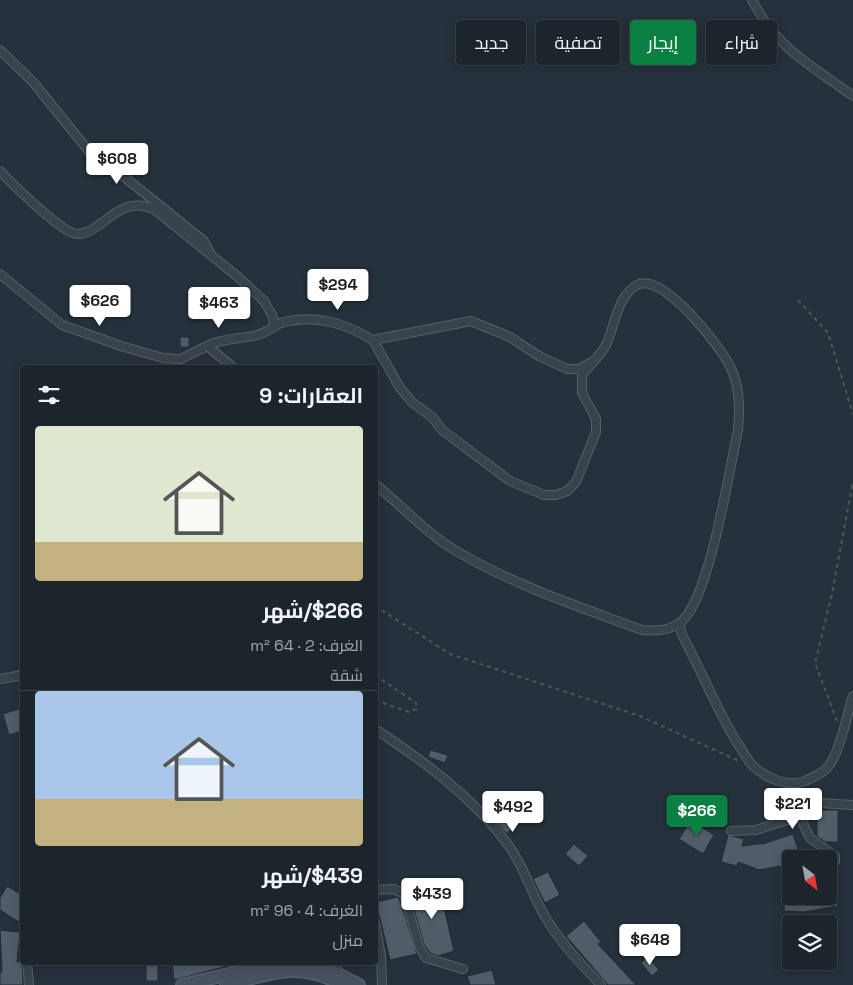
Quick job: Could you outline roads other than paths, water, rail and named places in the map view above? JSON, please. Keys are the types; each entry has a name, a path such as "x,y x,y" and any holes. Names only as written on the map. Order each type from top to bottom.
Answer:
{"street":[{"path":"752,0 769,29 780,42 795,56 853,96"},
{"path":"0,50 33,82 92,155 123,176 204,241 212,257"},
{"path":"0,171 31,201 74,233 83,233 117,212 141,205 161,214 238,277 264,301 272,315 275,327"},
{"path":"0,274 62,325 121,346 163,358 181,359 207,346 233,338 256,335 293,320 329,320 373,340 471,321 505,334 548,360 567,369 579,369 592,362"},
{"path":"373,340 400,388 412,402 433,418 442,430 510,481 544,495 556,495 567,491 576,482 596,432 596,419 582,393 582,375 606,343 626,295 640,283 658,286 673,297 709,335 730,366 736,382 740,410 738,430 702,589 693,607 679,623 664,630 642,630 540,592 496,572 457,552 378,486"},
{"path":"207,346 230,365"},
{"path":"679,623 682,635 724,721 752,765 766,775 788,784 802,782 824,771 832,762 853,696"},
{"path":"0,679 20,675"},
{"path":"378,731 422,760 479,810 518,858 541,909 554,931 572,955 601,985"},
{"path":"731,831 756,830 799,815 820,803 853,805"},
{"path":"799,815 810,838 827,850"},
{"path":"378,890 394,889 404,894 419,946 426,958 463,969"},
{"path":"378,939 382,985"},
{"path":"27,965 29,985"},
{"path":"182,985 268,965"},
{"path":"322,965 336,968 359,985"},
{"path":"234,984 289,970 316,972 342,985"}]}
